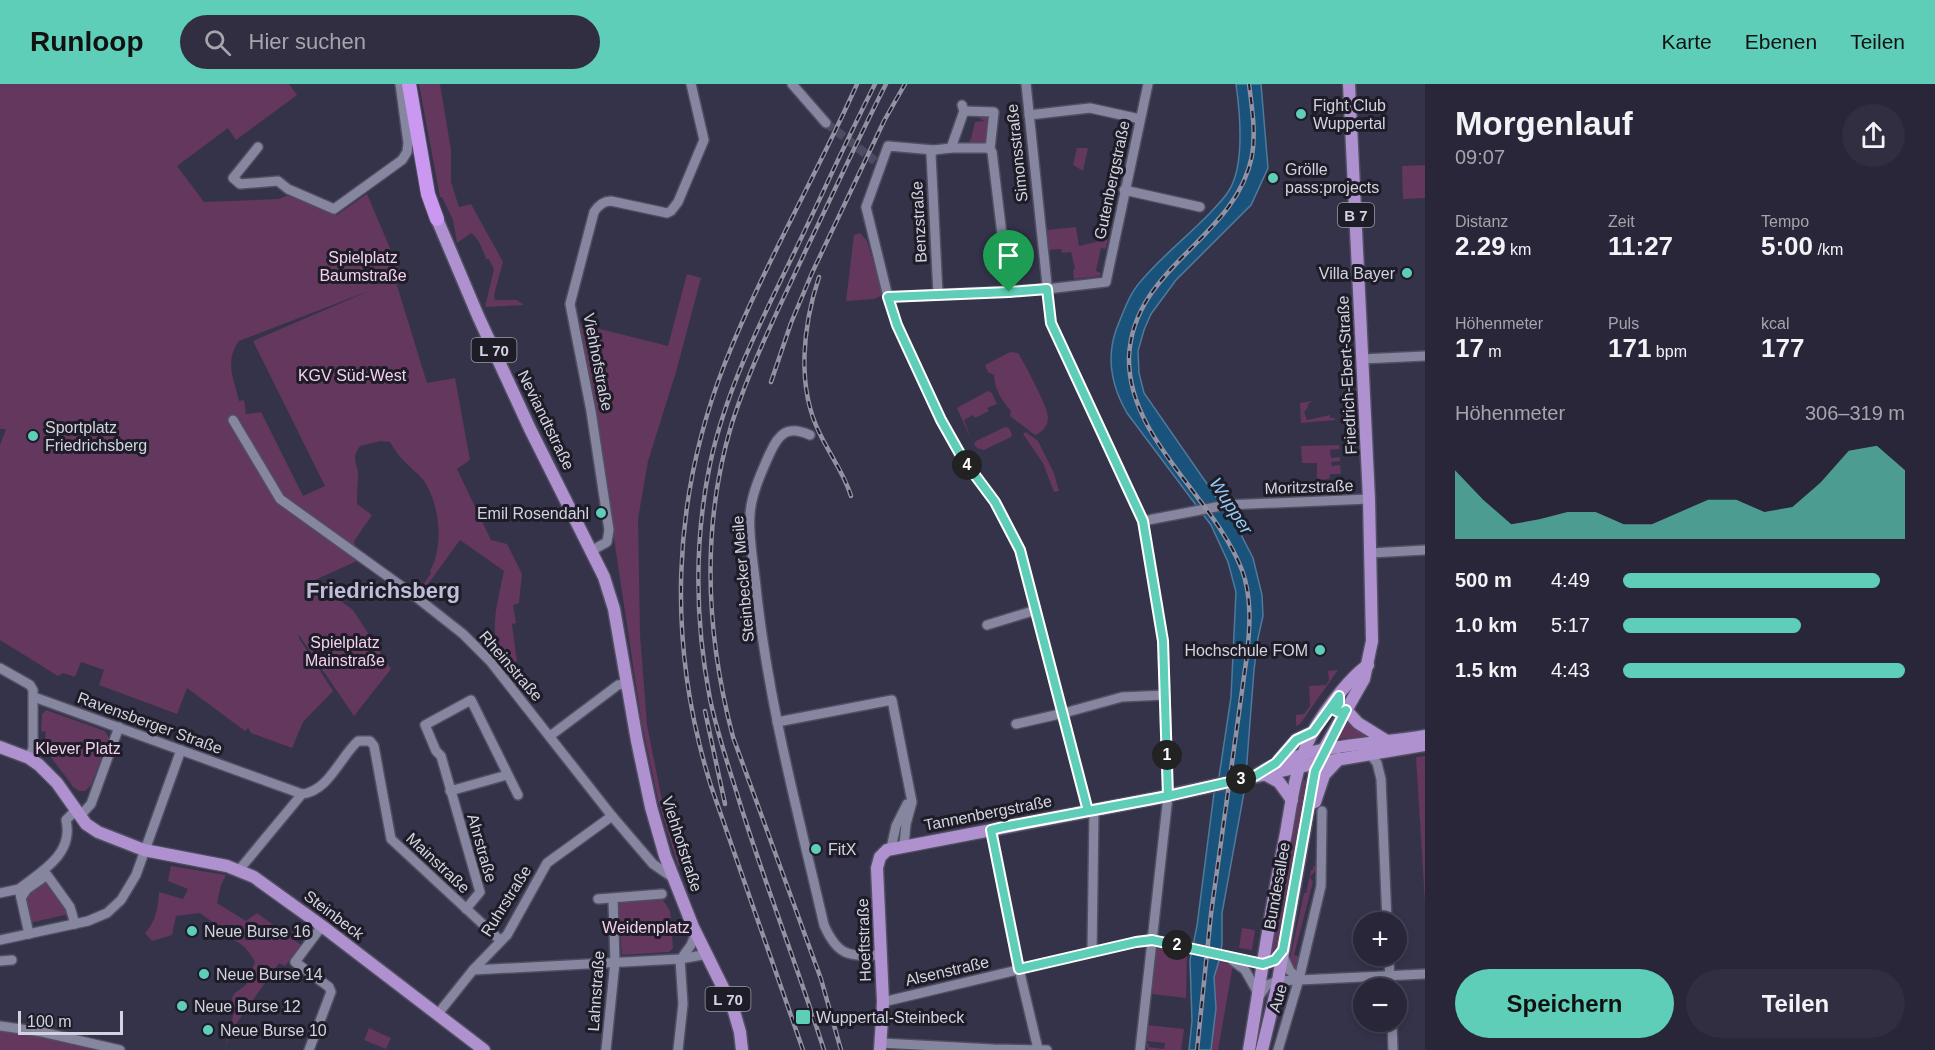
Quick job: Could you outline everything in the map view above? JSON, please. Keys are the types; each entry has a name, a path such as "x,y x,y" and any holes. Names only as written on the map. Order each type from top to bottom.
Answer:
{"highway":[{"name":"L 70","path":"409,84 428,194 437,219"},
{"name":"L 70","path":"416,84 437,219"}],"main road":[{"name":"Friedrich-Ebert-Straße","path":"1340,710 1364,679 1372,641 1373,617 1349,84"},
{"name":"Neviandtstraße","path":"437,219 530,429 604,577 612,602"},
{"name":"Viehhofstraße","path":"612,602 651,807 672,877 737,1019 742,1050"},
{"path":"1256,777 1276,763 1296,740 1313,732 1355,674 1368,665"},
{"path":"1339,696 1340,710 1387,741"},
{"name":"B 7","path":"1318,763 1340,710"},
{"name":"Bundesallee","path":"1249,1050 1292,800 1303,754 1313,732"},
{"path":"1276,763 1303,754 1357,743 1425,736"},
{"path":"1354,757 1350,751 1357,743"},
{"name":"Tannenbergstraße","path":"904,845 1168,796 1338,759 1425,745"},
{"name":"Steinbeck","path":"0,747 29,758 48,772 86,824 98,832 144,850 239,870 254,877 484,1050"},
{"path":"1324,750 1338,759"},
{"name":"B 7","path":"1306,819 1313,807 1324,775 1338,759"},
{"name":"Bundesallee","path":"1262,1050 1278,981 1318,763"},
{"path":"1256,777 1281,783 1292,800"},
{"path":"891,848 904,845"},
{"name":"Hoeftstraße","path":"881,1047 882,956 877,868 880,857 891,848"}],"street":[{"path":"258,147 233,178 240,184 278,181 288,189 334,209 402,160 407,152 408,143 400,84"},
{"name":"Viehhofstraße","path":"591,551 606,542 609,530 591,411 570,304 594,212 601,204 611,201 661,213 671,211 675,207 704,140 691,84"},
{"path":"792,84 826,123"},
{"name":"Simonsstraße","path":"1026,84 1051,323 1143,521 1163,641 1168,796 1140,1050"},
{"name":"Gutenbergstraße","path":"1047,289 1106,282 1148,84"},
{"path":"951,148 963,108 994,112 990,149 1009,292"},
{"path":"1029,115 1090,108 1140,119"},
{"path":"990,149 934,150 888,146 878,162 866,207 897,325 941,420 967,464 995,502 1020,550 1091,810 1092,952"},
{"name":"Benzstraße","path":"934,150 931,154 938,294"},
{"path":"1124,190 1200,207"},
{"path":"888,297 1047,289"},
{"path":"1362,359 1425,356"},
{"name":"Rheinstraße","path":"233,420 280,499 463,634 490,661 612,816 653,864 672,877"},
{"name":"Steinbecker Meile","path":"810,435 789,430 780,436 762,470 750,515 762,641 777,722 824,925 836,947 849,955 882,956"},
{"name":"Moritzstraße","path":"1143,521 1190,510 1226,505 1369,499"},
{"path":"1371,553 1425,550"},
{"path":"987,625 1036,610"},
{"name":"Ravensberger Straße","path":"0,668 30,685 34,697 302,794"},
{"path":"550,736 618,685 626,684"},
{"path":"1016,724 1122,697 1165,695"},
{"path":"29,758 33,748 34,697"},
{"name":"Ahrstraße","path":"466,909 480,892 441,756 436,751 425,725 471,700 518,795"},
{"path":"777,722 892,700 912,808 906,824 904,845"},
{"path":"20,893 58,857 66,842 68,828 66,820 91,804 119,727"},
{"name":"Mainstraße","path":"302,794 311,792 323,784 358,741 370,741 374,746 390,839 501,941"},
{"path":"0,940 101,916 121,900 136,875 181,750"},
{"path":"1370,754 1377,763 1381,779 1388,912"},
{"path":"450,791 507,775"},
{"path":"239,870 302,794"},
{"path":"891,848 896,826 905,810 910,794"},
{"name":"Aue","path":"1278,1050 1299,979 1320,886 1322,811"},
{"name":"Ruhrstraße","path":"437,1015 473,969 501,941 547,863 612,816"},
{"path":"991,830 1038,1050"},
{"path":"0,893 20,893 47,875 70,907 75,924"},
{"path":"20,893 30,934"},
{"path":"598,899 662,894"},
{"name":"Lahnstraße","path":"606,1050 615,962 613,898"},
{"path":"309,1050 331,992 329,987 295,962 322,926"},
{"path":"678,1050 683,1005 681,959 696,933"},
{"name":"Alsenstraße","path":"883,1002 1152,940 1263,964"},
{"path":"1263,964 1275,960 1282,952 1290,971 1299,979"},
{"path":"473,969 681,959 708,954"},
{"path":"1225,956 1245,970 1258,997 1267,985 1278,981 1425,974"},
{"path":"0,961 12,960"},
{"path":"1390,966 1390,975"},
{"path":"0,1026 42,1032 120,1050"},
{"path":"1392,1032 1393,1050"},
{"path":"881,1047 1047,1050"}],"green space":[{"path":"0,84 289,84 297,95 236,140 228,128 177,166 204,202 279,199 291,194 337,215 367,194 401,274 395,279 427,383 455,378 470,460 457,469 491,540 507,544 522,574 519,603 513,605 516,623 512,624 517,663 503,665 496,641 495,618 504,571 460,540 420,595 415,592 419,587 421,588 431,573 437,550 437,513 424,481 390,442 381,441 360,446 355,456 358,474 357,504 372,515 354,541 359,560 313,581 353,610 391,669 354,716 299,635 333,691 303,722 292,748 251,733 248,728 245,731 187,688 177,714 99,685 104,670 81,662 75,677 63,673 58,676 0,640 0,445 6,429 0,429","holes":["369,291 253,341 325,486 303,496 261,412 246,414 244,400 239,401 231,363 234,349 239,341"]},
{"path":"419,84 440,84 451,150 451,182 459,207 471,204 503,262 494,295 495,300 517,300 524,305 485,307 494,269 489,259 486,259 474,235 471,233 457,243 453,220 440,197"},
{"path":"979,114 986,114 989,117 988,141 968,143 975,122 984,121 979,118"},
{"path":"1077,148 1088,148 1083,171 1073,165"},
{"path":"1425,165 1425,198 1403,199 1402,166"},
{"path":"1076,227 1079,246 1108,239 1106,249 1101,248 1096,271 1101,273 1100,276 1074,279 1075,268 1071,252 1062,253 1061,249 1049,250 1047,230"},
{"path":"860,233 867,241 883,295 874,299 846,301 854,235"},
{"path":"687,274 701,278 676,372 648,461 638,519 640,635 647,725 662,800 681,865 678,866 658,800 642,725 580,324 668,346"},
{"path":"1010,352 1018,353 1020,356 1047,411 1046,426 1035,435 1010,416 1011,411 999,394 994,375 988,372 985,365"},
{"path":"988,391 992,393 997,404 987,408 989,411 975,418 973,415 964,420 971,439 957,408"},
{"path":"1313,401 1308,404 1304,412 1307,420 1330,415 1330,418 1335,420 1301,423 1300,403"},
{"path":"1005,427 1009,428 1011,437 984,450 977,448 974,444 976,441"},
{"path":"1026,432 1038,441 1054,473 1059,491 1054,492 1043,463 1023,434"},
{"path":"1339,445 1340,449 1330,450 1331,458 1340,457 1340,461 1331,462 1332,466 1340,465 1341,474 1330,474 1329,479 1317,480 1317,463 1302,463 1301,446"},
{"path":"1338,670 1300,724 1296,726 1296,715 1304,714 1310,706 1309,686 1326,685 1329,680 1328,671"},
{"name":"Klever Platz","path":"46,710 105,731 109,738 91,785 85,791 79,791 73,787 50,754 45,740 46,732 41,731 42,714"},
{"path":"1347,720 1370,736 1338,739"},
{"path":"1425,756 1425,903 1416,757"},
{"path":"1301,780 1306,780 1280,937 1276,950 1269,958"},
{"path":"171,866 226,875 217,903 246,921 257,913 301,945 285,966 279,963 231,1031 225,1050 234,1012 232,998 246,985 255,962 242,945 223,935 218,926 200,913 176,916 172,935 152,941 145,933 156,914 159,892 183,899 188,889 168,881"},
{"path":"1313,866 1317,867 1310,877 1313,882 1294,955 1300,957 1296,971 1290,964 1290,959 1304,893 1306,893 1311,870 1313,870"},
{"path":"44,880 49,882 69,914 29,923 26,897"},
{"name":"Weidenplatz","path":"663,900 670,911 673,948 669,952 622,955 618,902"},
{"path":"1242,928 1255,930 1252,950 1239,948"},
{"path":"1159,945 1187,953 1186,998 1152,994 1156,947"},
{"path":"1219,961 1233,965 1218,1050 1211,1050 1216,1008 1214,977"},
{"path":"1148,1025 1184,1029 1181,1050 1148,1050 1146,1043 1149,1044 1148,1047 1164,1049 1165,1043 1147,1041"},
{"path":"369,1028 391,1038 386,1049 364,1040"},
{"path":"0,1029 100,1047 98,1050 0,1050"}],"water":[{"path":"1236,84 1261,84 1268,168 1251,205 1176,280 1151,314 1138,351 1139,373 1144,393 1237,527 1253,558 1262,595 1263,616 1254,670 1245,787 1222,913 1222,944 1214,977 1216,1008 1211,1050 1189,1050 1192,1021 1190,960 1197,926 1214,793 1219,777 1231,697 1236,592 1228,562 1211,525 1127,413 1114,383 1111,352 1116,330 1137,286 1202,222 1228,192 1237,169 1239,154 1239,110"}],"tunnel":[{"path":"826,123 875,161"}],"railway":[{"path":"803,1050 711,786 697,733 687,680 682,627 681,573 685,520 694,467 707,415 725,363 772,257 857,84"},
{"path":"824,1050 748,829 713,711 701,640 699,552 710,464 735,382 770,302 875,84"},
{"path":"841,1050 821,979 733,737 717,659 711,580 712,540 715,501 722,462 732,423 748,379 785,294 886,84"},
{"path":"771,382 791,323 812,273 884,121 905,84"},
{"path":"1197,1050 1211,914 1247,655 1249,601 1242,570 1229,543 1156,441 1142,414 1132,386 1129,357 1135,326 1148,299 1165,276 1226,210 1242,185 1252,156 1254,138 1249,84"},
{"path":"819,277 806,335 804,356 807,396 812,416 851,496"},
{"path":"705,711 725,804"}],"place":[{"name":"Fight Club Wuppertal","path":"1301,114"},
{"name":"Grölle pass:projects","path":"1273,178"},
{"name":"Villa Bayer","path":"1407,273"},
{"name":"Sportplatz Friedrichsberg","path":"33,436"},
{"name":"Emil Rosendahl","path":"601,513"},
{"name":"Hochschule FOM","path":"1320,650"},
{"name":"FitX","path":"816,849"},
{"name":"Neue Burse 16","path":"192,931"},
{"name":"Neue Burse 14","path":"204,974"},
{"name":"Neue Burse 12","path":"182,1006"},
{"name":"Wuppertal-Steinbeck","path":"803,1017"},
{"name":"Neue Burse 10","path":"208,1030"}],"district":[{"name":"Friedrichsberg","path":"383,590"}],"route":[{"path":"1009,292 888,297 906,347 941,420 963,459 995,502 1020,550 1088,811 1168,796 1255,776 1276,763 1296,740 1313,732 1339,696 1339,704 1334,710 1342,713 1346,710 1315,771 1283,950 1271,963 1251,962 1152,940 1019,969 991,830 1168,796 1163,641 1143,521 1051,323 1047,289 1009,292"}],"park label":[{"name":"Spielplatz Baumstraße","path":"363,266"},
{"name":"KGV Süd-West","path":"352,375"},
{"name":"Spielplatz Mainstraße","path":"345,651"}],"water label":[{"name":"Wupper","path":"1231,506"}]}
